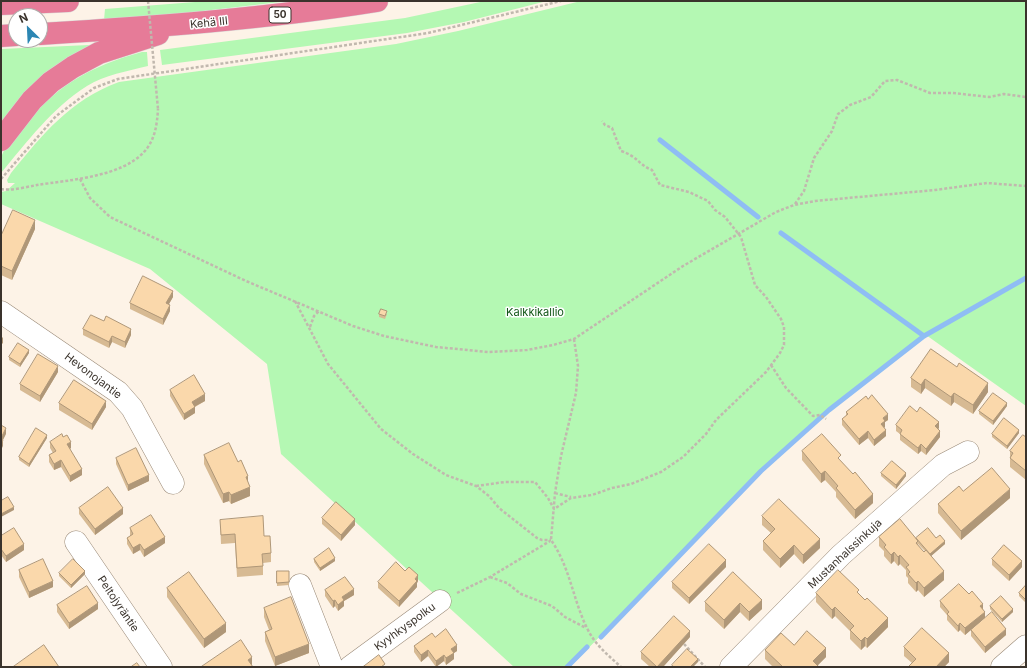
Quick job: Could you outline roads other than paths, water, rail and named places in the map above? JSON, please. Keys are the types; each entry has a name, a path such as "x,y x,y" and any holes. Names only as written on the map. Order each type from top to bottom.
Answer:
{"highway":[{"path":"38,8 68,1"},
{"name":"Kehä III","path":"48,34 182,26 288,14 377,1"},
{"path":"1,4 20,8"},
{"path":"1,140 32,100 51,82 73,66 99,53 132,44 182,26"}],"street":[{"name":"Hevonojantie","path":"1,312 118,392 132,408 173,483"},
{"name":"Mustanhalssinkuja","path":"731,667 841,555 944,465 968,452"},
{"name":"Peltojyräntie","path":"76,542 161,667"},
{"path":"300,585 332,667"},
{"name":"Kyyhkyspolku","path":"350,667 440,601"},
{"path":"1002,667 1026,646"}],"waterway":[{"path":"660,140 758,217"},
{"path":"781,233 924,336"},
{"path":"601,637 761,471 829,410 924,336 1026,278"},
{"path":"567,667 587,647"}],"park label":[{"name":"Kalkkikallio","path":"535,313"}]}
